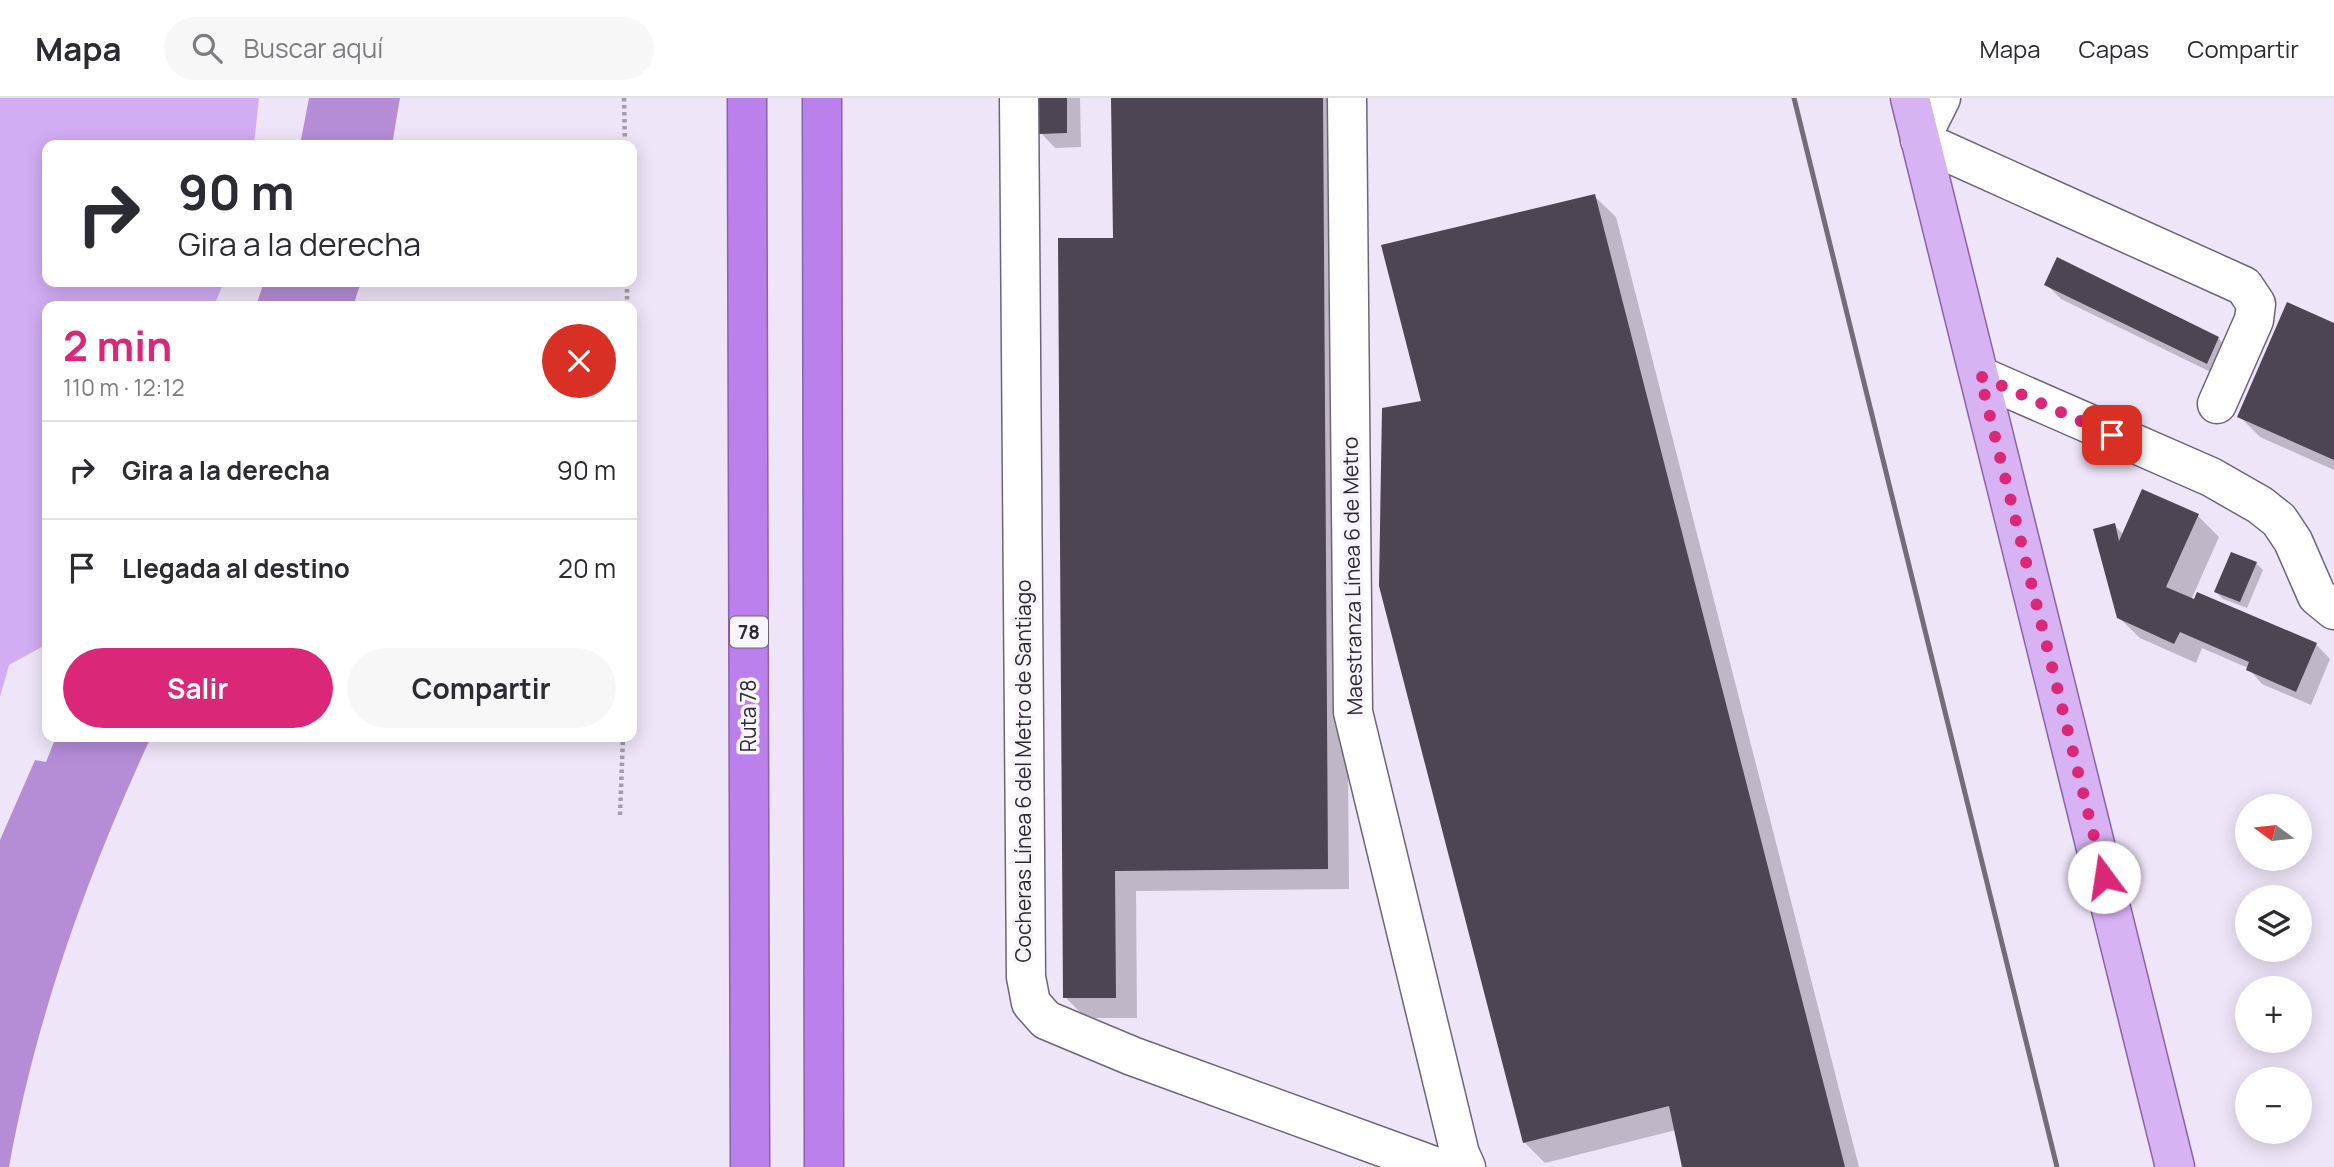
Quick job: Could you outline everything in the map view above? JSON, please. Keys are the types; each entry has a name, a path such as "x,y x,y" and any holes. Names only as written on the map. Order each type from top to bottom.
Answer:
{"highway":[{"name":"Ruta 78","path":"747,98 750,1167"},
{"path":"822,98 824,1167"}],"main road":[{"path":"1910,98 2175,1167"}],"street":[{"name":"Cocheras Línea 6 del Metro de Santiago","path":"1019,98 1026,977 1031,1003 1046,1020 1132,1056 1437,1167"},
{"name":"Maestranza Línea 6 de Metro","path":"1347,98 1353,712 1460,1154 1466,1167"},
{"path":"1941,98 1920,140 2244,286 2256,304 2253,320 2217,404"},
{"path":"1980,376 2211,477 2260,505 2279,520 2292,541 2317,597 2334,610"}],"path":[{"path":"624,98 625,140"},
{"path":"620,815 623,742"}],"shaded area":[{"path":"0,98 259,98 255,140 42,140 42,287 222,287 216,301 42,301 42,647 9,665 0,697"},
{"path":"309,98 400,98 393,140 301,140"},
{"path":"262,287 359,287 355,301 258,301"},
{"path":"54,742 149,742 106,841 66,948 34,1056 9,1167 0,1167 0,840 35,760 46,762"}],"building":[{"path":"1038,98 1067,98 1067,133 1039,134"},
{"path":"1111,98 1323,98 1328,869 1115,871 1116,998 1063,998 1058,238 1113,238"},
{"path":"1595,194 1845,1167 1682,1167 1669,1106 1523,1143 1379,586 1382,408 1421,401 1381,245"},
{"path":"2057,257 2219,337 2207,364 2044,285"},
{"path":"2287,302 2334,323 2334,460 2237,417"},
{"path":"2142,489 2199,514 2166,587 2194,599 2197,592 2317,643 2296,692 2246,670 2249,662 2180,632 2174,644 2117,618 2093,529 2115,523 2119,541"},
{"path":"2231,552 2257,562 2240,602 2214,592"}],"railway":[{"path":"1794,98 2057,1167"}],"route":[{"path":"2104,877 1980,376 2112,435"}]}
